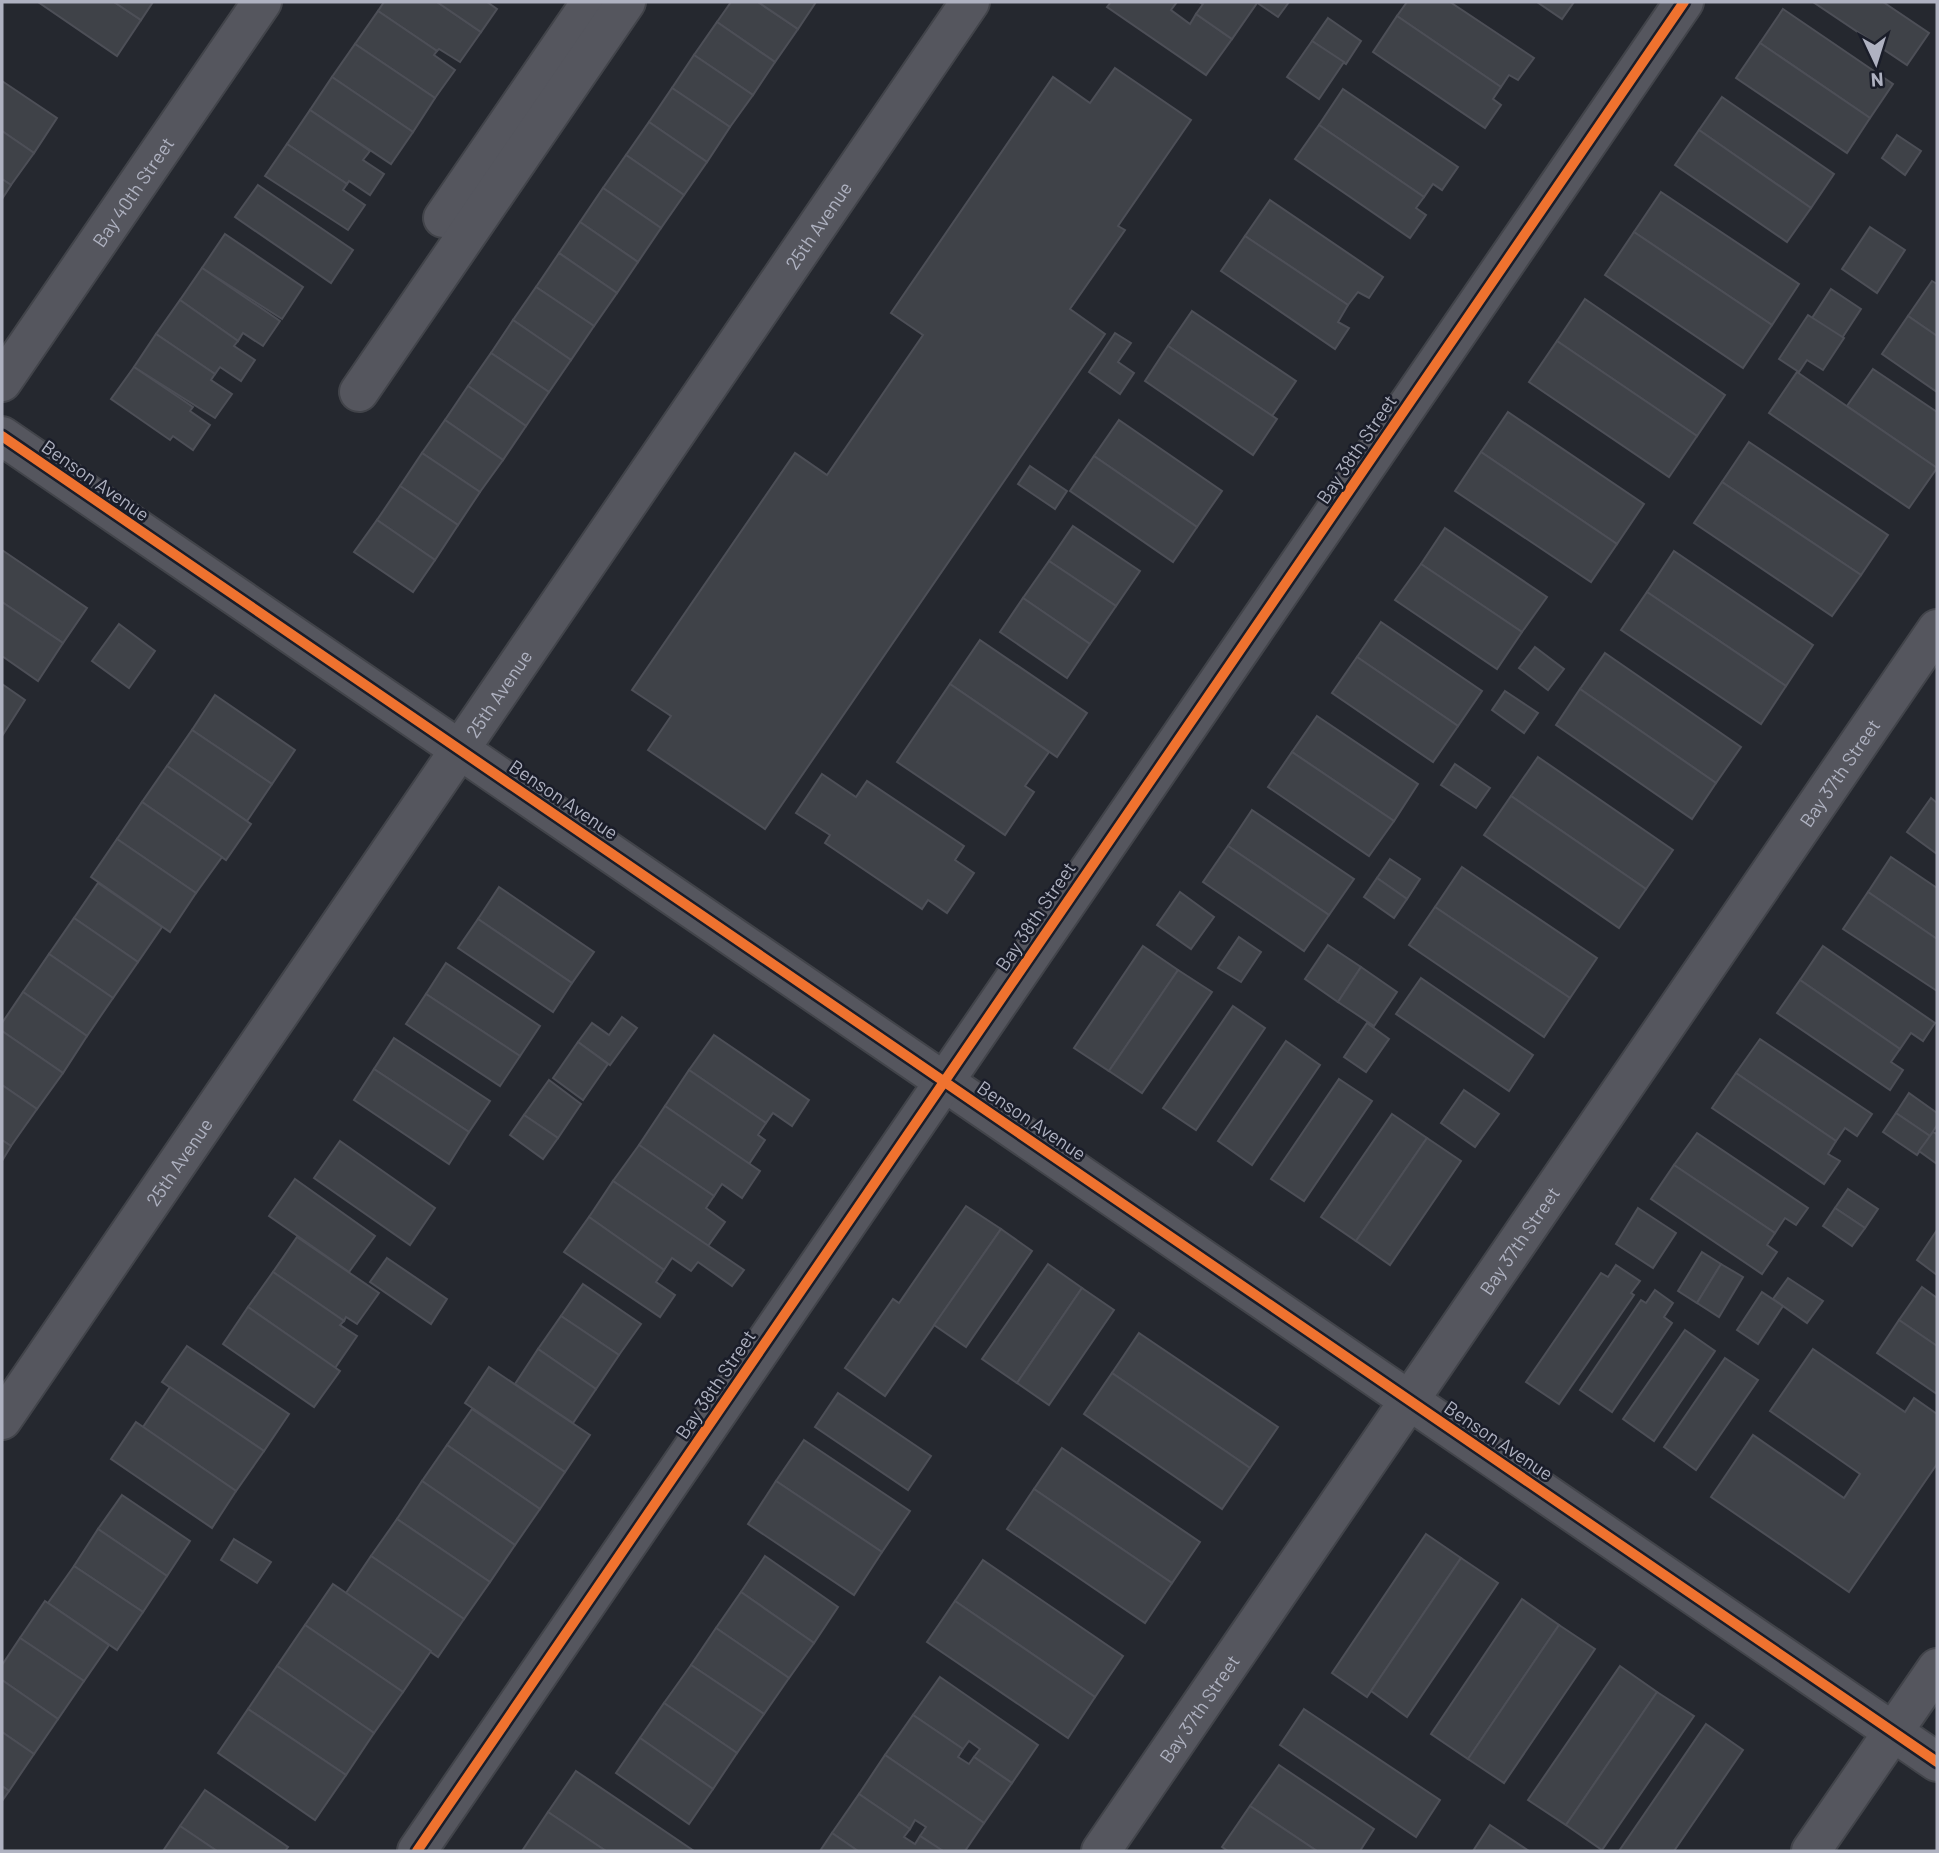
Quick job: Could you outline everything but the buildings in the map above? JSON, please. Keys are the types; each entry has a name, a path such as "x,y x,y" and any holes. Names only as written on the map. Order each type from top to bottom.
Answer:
{"street":[{"name":"Bay 40th Street","path":"2,382 262,2"},
{"path":"443,218 591,2"},
{"path":"359,392 626,2"},
{"name":"Bay 38th Street","path":"417,1851 1684,2"},
{"name":"25th Avenue","path":"2,1420 461,750 956,7"},
{"name":"Benson Avenue","path":"2,436 1937,1762"},
{"name":"Bay 37th Street","path":"1101,1851 1937,629"},
{"path":"1811,1851 1937,1668"}],"cycle path":[{"path":"417,1851 1684,2"},
{"path":"2,436 1937,1762"}]}
